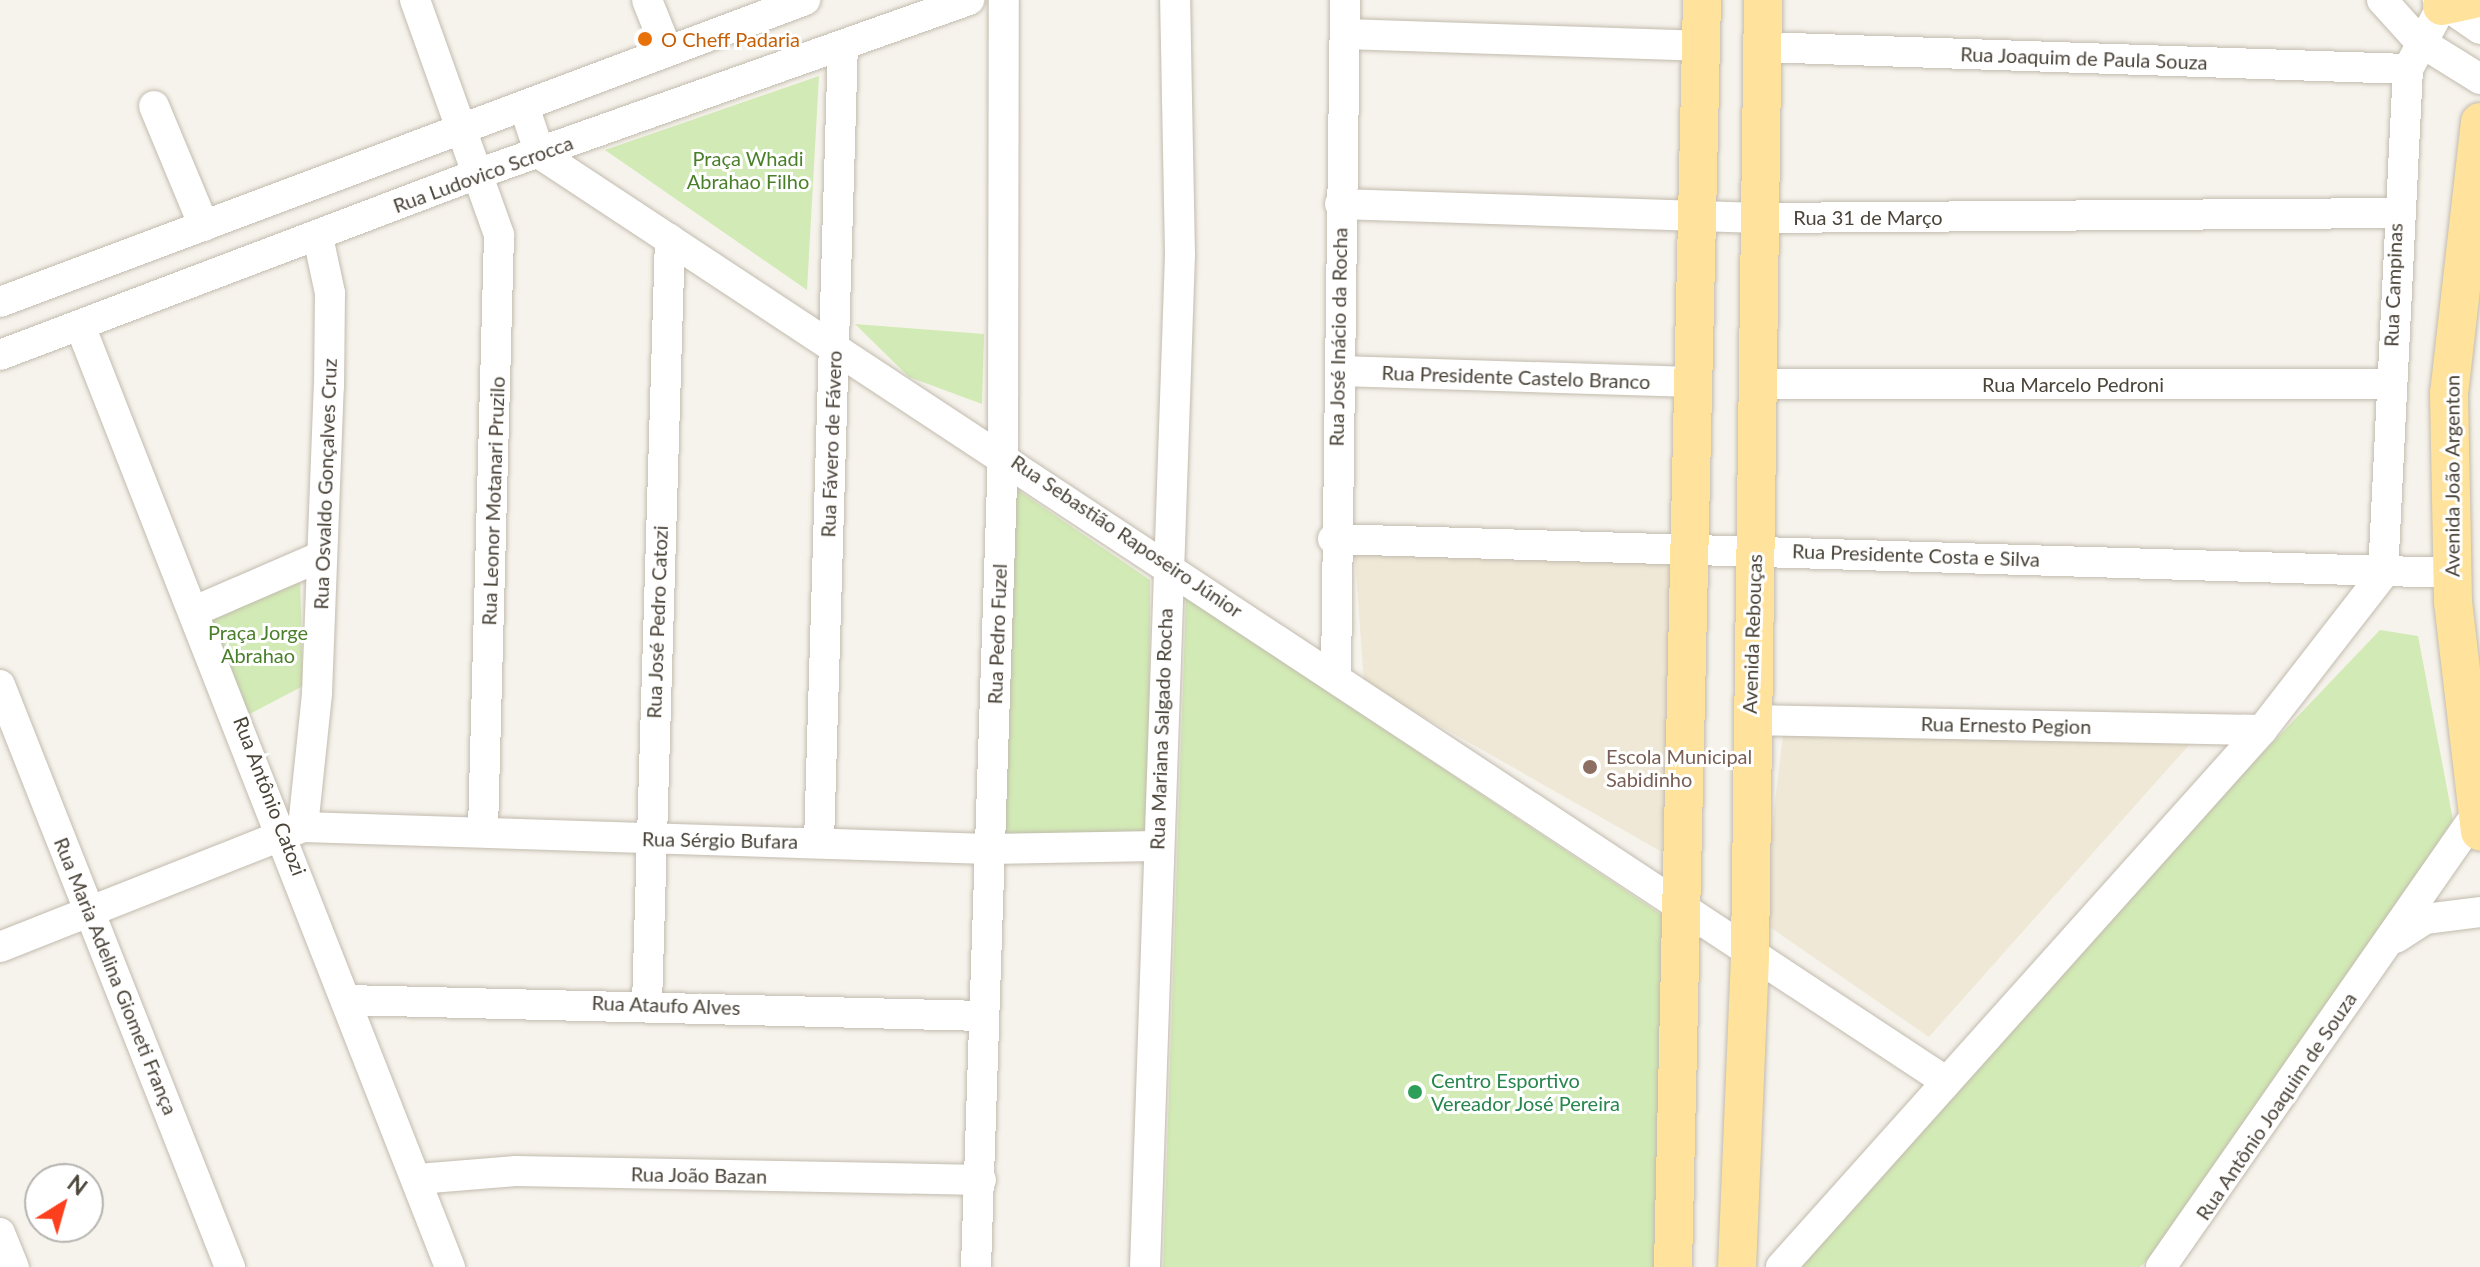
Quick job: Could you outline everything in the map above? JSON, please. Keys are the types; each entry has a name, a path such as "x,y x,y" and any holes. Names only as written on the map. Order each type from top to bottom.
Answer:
{"main road":[{"path":"1673,1267 1686,910 1702,0"},
{"name":"Avenida Rebouças","path":"1737,1267 1750,954 1749,720 1756,548 1763,0"},
{"name":"Avenida João Argenton","path":"2478,823 2451,573 2449,393 2480,122"}],"street":[{"name":"Rua Leonor Motanari Pruzilo","path":"415,0 496,211 499,263 483,832"},
{"path":"647,0 667,50"},
{"path":"0,302 805,0"},
{"name":"Rua Ludovico Scrocca","path":"0,355 81,328 480,173 969,0"},
{"name":"Rua Pedro Fuzel","path":"976,1267 1003,453 1004,0"},
{"name":"Rua Mariana Salgado Rocha","path":"1145,1267 1157,846 1180,255 1175,0"},
{"name":"Rua José Inácio da Rocha","path":"1336,674 1333,539 1340,371 1345,0"},
{"path":"2382,0 2419,41 2480,79"},
{"path":"2450,2 2480,29"},
{"name":"Rua Campinas","path":"2383,574 2396,213 2408,69 2419,41 2450,2"},
{"path":"1345,34 1699,46"},
{"name":"Rua Fávero de Fávero","path":"819,842 843,45"},
{"name":"Rua Joaquim de Paula Souza","path":"1761,47 2408,69"},
{"path":"154,106 204,226"},
{"path":"524,106 540,154"},
{"name":"Rua Sebastião Raposeiro Júnior","path":"540,154 1003,453 1167,566 1336,674 1750,954 1947,1082"},
{"name":"Rua 31 de Março","path":"1340,204 1759,218 2396,213"},
{"name":"Rua Osvaldo Gonçalves Cruz","path":"294,830 322,556 330,293 318,237"},
{"name":"Rua José Pedro Catozi","path":"647,1004 670,239"},
{"name":"Rua Antônio Catozi","path":"81,328 197,610 294,830 347,1000 450,1267"},
{"name":"Rua Presidente Castelo Branco","path":"1340,371 1693,382"},
{"name":"Rua Marcelo Pedroni","path":"1757,384 2390,384"},
{"name":"Rua Presidente Costa e Silva","path":"1333,539 1756,548 2383,574 2451,573"},
{"path":"197,610 322,556"},
{"path":"1781,1267 2262,730 2383,574"},
{"name":"Rua Maria Adelina Giometi França","path":"0,685 230,1267"},
{"name":"Rua Ernesto Pegion","path":"1749,720 2262,730"},
{"name":"Rua Antônio Joaquim de Souza","path":"2169,1263 2387,944 2478,823"},
{"path":"0,947 294,830"},
{"name":"Rua Sérgio Bufara","path":"294,830 483,832 989,849 1157,846"},
{"name":"Rua Antônio Joaquim de Souza","path":"2387,944 2425,919 2480,912"},
{"name":"Rua Ataufo Alves","path":"347,1000 647,1004 984,1016"},
{"name":"Rua João Bazan","path":"418,1179 516,1171 981,1180"},
{"path":"0,1233 14,1267"}],"shaded area":[{"name":"Escola Municipal Sabidinho","path":"1354,543 1678,551 1662,852 1364,683"},
{"path":"1783,735 2197,736 1929,1037 1761,921"}],"green space":[{"name":"Praça Whadi Abrahao Filho","path":"819,76 807,290 605,150"},
{"path":"855,324 984,334 982,404 909,377"},
{"path":"1009,484 1150,580 1149,837 1004,845"},
{"name":"Praça Jorge Abrahao","path":"300,576 303,686 242,718 202,621"},
{"name":"Centro Esportivo Vereador José Pereira","path":"1186,597 1665,917 1658,1267 1163,1267"},
{"path":"2380,630 2418,636 2453,820 2183,1226 2140,1267 1772,1267"}],"place":[{"name":"O Cheff Padaria","path":"645,39"},
{"name":"Escola Municipal Sabidinho","path":"1590,767"},
{"name":"Centro Esportivo Vereador José Pereira","path":"1415,1092"}]}
